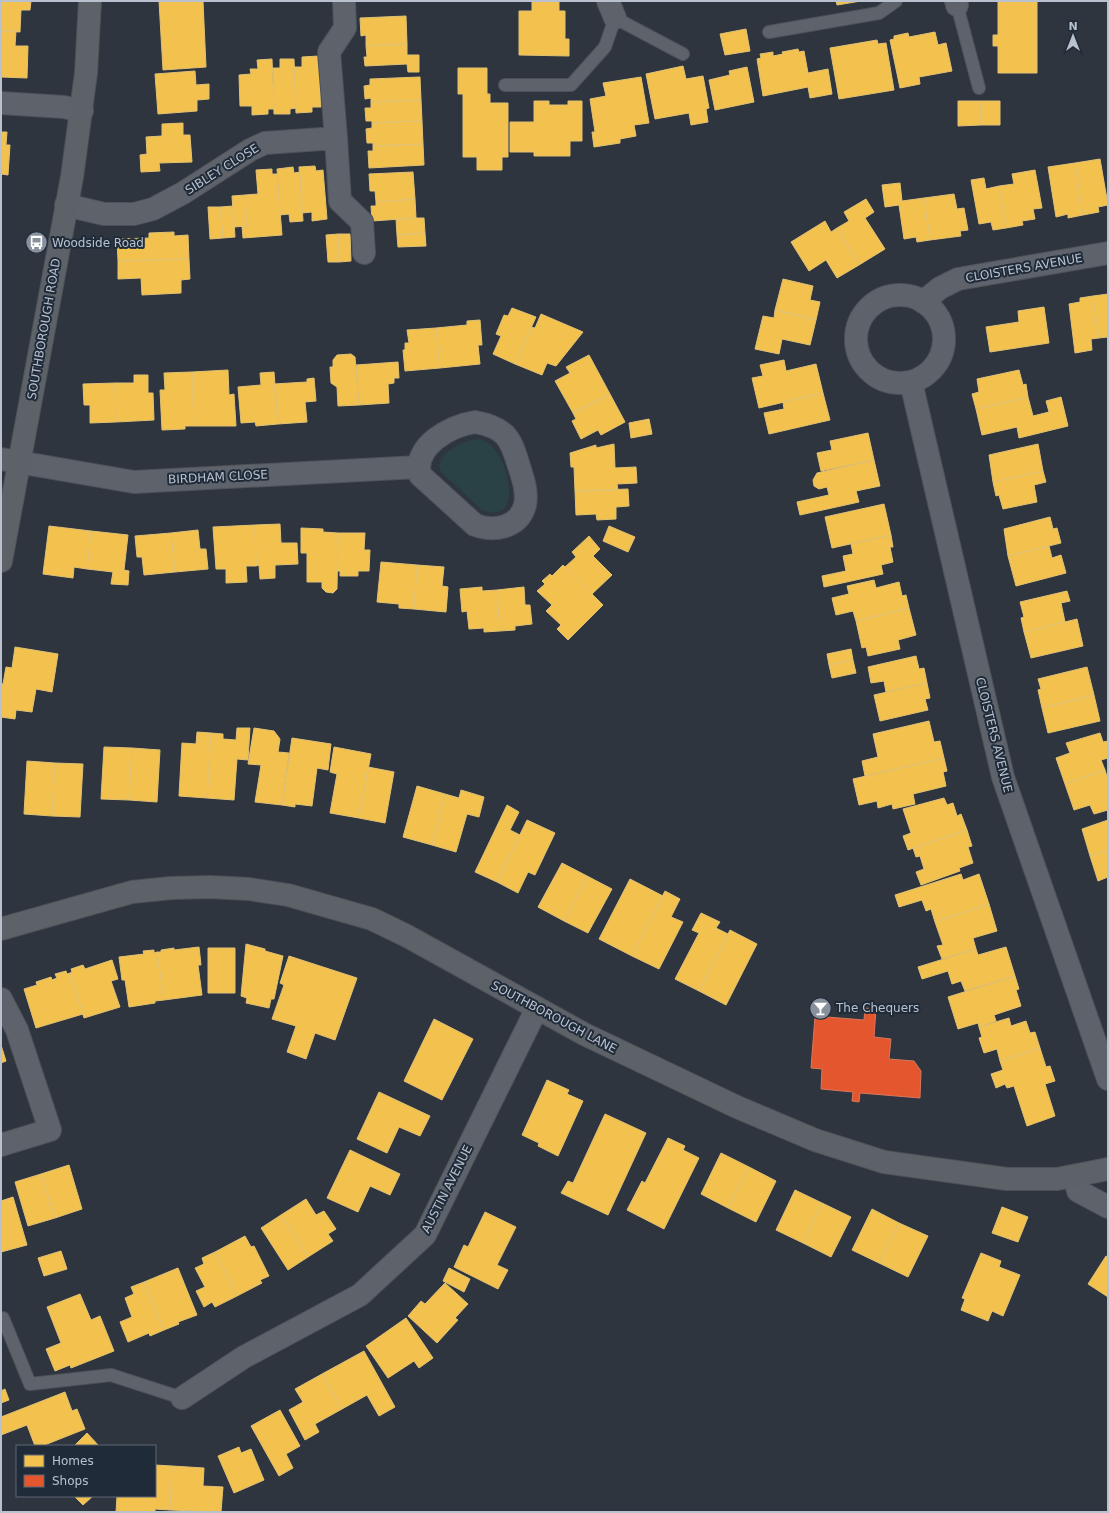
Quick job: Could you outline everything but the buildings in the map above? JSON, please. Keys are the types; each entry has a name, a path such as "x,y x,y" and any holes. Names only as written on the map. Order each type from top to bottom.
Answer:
{"street":[{"name":"SOUTHBOROUGH ROAD","path":"1,561 11,460 66,204 82,111 86,73 90,1"},
{"path":"344,1 345,28 329,52 340,201 362,222 364,254"},
{"path":"1,103 64,107 82,111"},
{"name":"SIBLEY CLOSE","path":"66,204 104,214 134,214 152,209 183,193 265,142 336,138"},
{"name":"CLOISTERS AVENUE","path":"923,302 940,288 958,279 1108,253"},
{"path":"898,294 914,297 929,305 939,317 944,333 943,349 937,364 926,375 911,382 895,383 879,378 867,367 858,353 856,337 860,321 869,308 882,298 898,294"},
{"name":"CLOISTERS AVENUE","path":"911,382 1002,777 1108,1079"},
{"path":"475,422 495,428 504,434 512,444 524,480 525,504 522,514 511,524 501,528 487,529 475,525 420,475 418,468 423,452 433,441 461,425 475,422"},
{"name":"BIRDHAM CLOSE","path":"11,460 134,482 418,468"},
{"name":"SOUTHBOROUGH LANE","path":"1,929 132,892 171,888 210,887 249,889 317,902 372,919 407,936 537,1008 629,1056 737,1107 815,1140 884,1162 1007,1179 1057,1179 1108,1169"},
{"path":"1,999 17,1030 50,1130 1,1145"},
{"name":"AUSTIN AVENUE","path":"182,1398 244,1357 360,1295 425,1235 537,1008"},
{"path":"1074,1176 1078,1191 1108,1207"}],"lane":[{"path":"769,32 879,13 896,1"},
{"path":"957,3 980,88"},
{"path":"505,85 571,85 605,47 612,9 683,54"},
{"path":"3,1318 30,1384 111,1375 182,1398"}],"green space":[{"path":"477,439 488,443 497,453 504,466 508,482 509,496 505,507 497,512 482,510 442,473 440,467 444,455 450,450 464,442"}],"place":[{"name":"Woodside Road","path":"37,243"},
{"name":"The Chequers","path":"820,1008"}]}
